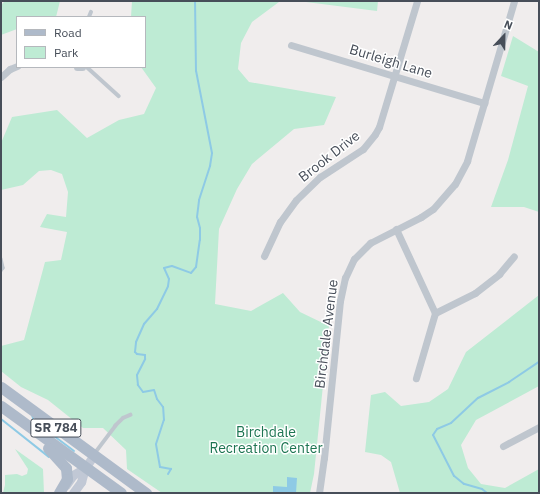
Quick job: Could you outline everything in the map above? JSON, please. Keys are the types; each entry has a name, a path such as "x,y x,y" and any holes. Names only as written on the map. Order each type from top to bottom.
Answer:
{"main road":[{"name":"SR 784","path":"1,387 93,456 146,493"},
{"name":"SR 784","path":"1,406 121,493"},
{"path":"27,426 64,465 66,479 60,493"},
{"path":"73,493 81,482 85,468 93,456"},
{"path":"60,493 73,475 85,468"}],"street":[{"name":"Brook Drive","path":"264,256 280,222 296,200 320,177 357,154 371,141 379,128 417,1"},
{"name":"Birchdale Avenue","path":"319,493 343,283 348,270 362,250 378,238 421,217 433,209 455,184 467,161 514,1"},
{"name":"Burleigh Lane","path":"291,45 484,103"},
{"path":"1,77 10,69 16,66"},
{"path":"396,229 435,314 416,378"},
{"path":"435,314 475,294 499,274 514,256"},
{"path":"503,446 539,427"}],"lane":[{"path":"89,16 90,12"},
{"path":"88,68 119,96"},
{"path":"1,259 3,268 1,271"},
{"path":"93,456 115,426 123,418 130,415"}],"green space":[{"path":"5,1 60,1 56,16 16,16 16,29 1,35 1,5"},
{"name":"Birchdale Recreation Center","path":"132,1 378,1 377,11 306,2 279,2 252,22 241,43 238,69 249,82 336,97 324,125 294,129 252,164 237,189 219,229 215,304 251,311 283,293 300,312 329,326 314,474 310,493 162,493 127,469 126,450 103,428 83,428 48,400 21,387 1,371 1,346 24,340 45,262 61,260 67,232 40,227 47,214 66,217 68,192 62,174 51,170 39,171 23,185 1,190 1,143 12,117 57,110 87,138 119,120 144,114 156,88 142,68 146,68 146,16 131,16"},
{"path":"513,36 539,52 539,212 524,207 491,207 508,160 528,86 501,76"},
{"path":"539,295 539,386 476,420 461,445 468,468 481,484 505,488 539,469 539,493 400,493 391,462 381,455 365,452 371,395 385,392 401,406 429,402 448,389 466,352"},
{"path":"15,449 43,469 44,493 3,493 5,475 17,474 22,476 27,474 28,469"}],"water":[{"path":"287,477 297,478 296,493 273,493 273,486 287,487"}],"waterway":[{"path":"168,474 171,469 160,467 156,444 164,420 163,407 157,399 154,390 143,392 138,385 137,375 145,359 145,355 137,354 135,352 136,342 144,324 157,309 168,286 169,279 164,268 172,266 191,273 196,267 200,240 200,228 197,217 199,200 210,166 212,153 196,71 195,1"},
{"path":"487,493 482,489 464,484 454,476 433,435 437,429 451,423 478,398 509,382 539,362"},
{"path":"32,415 34,421 74,451"},
{"path":"1,419 49,457"}]}
